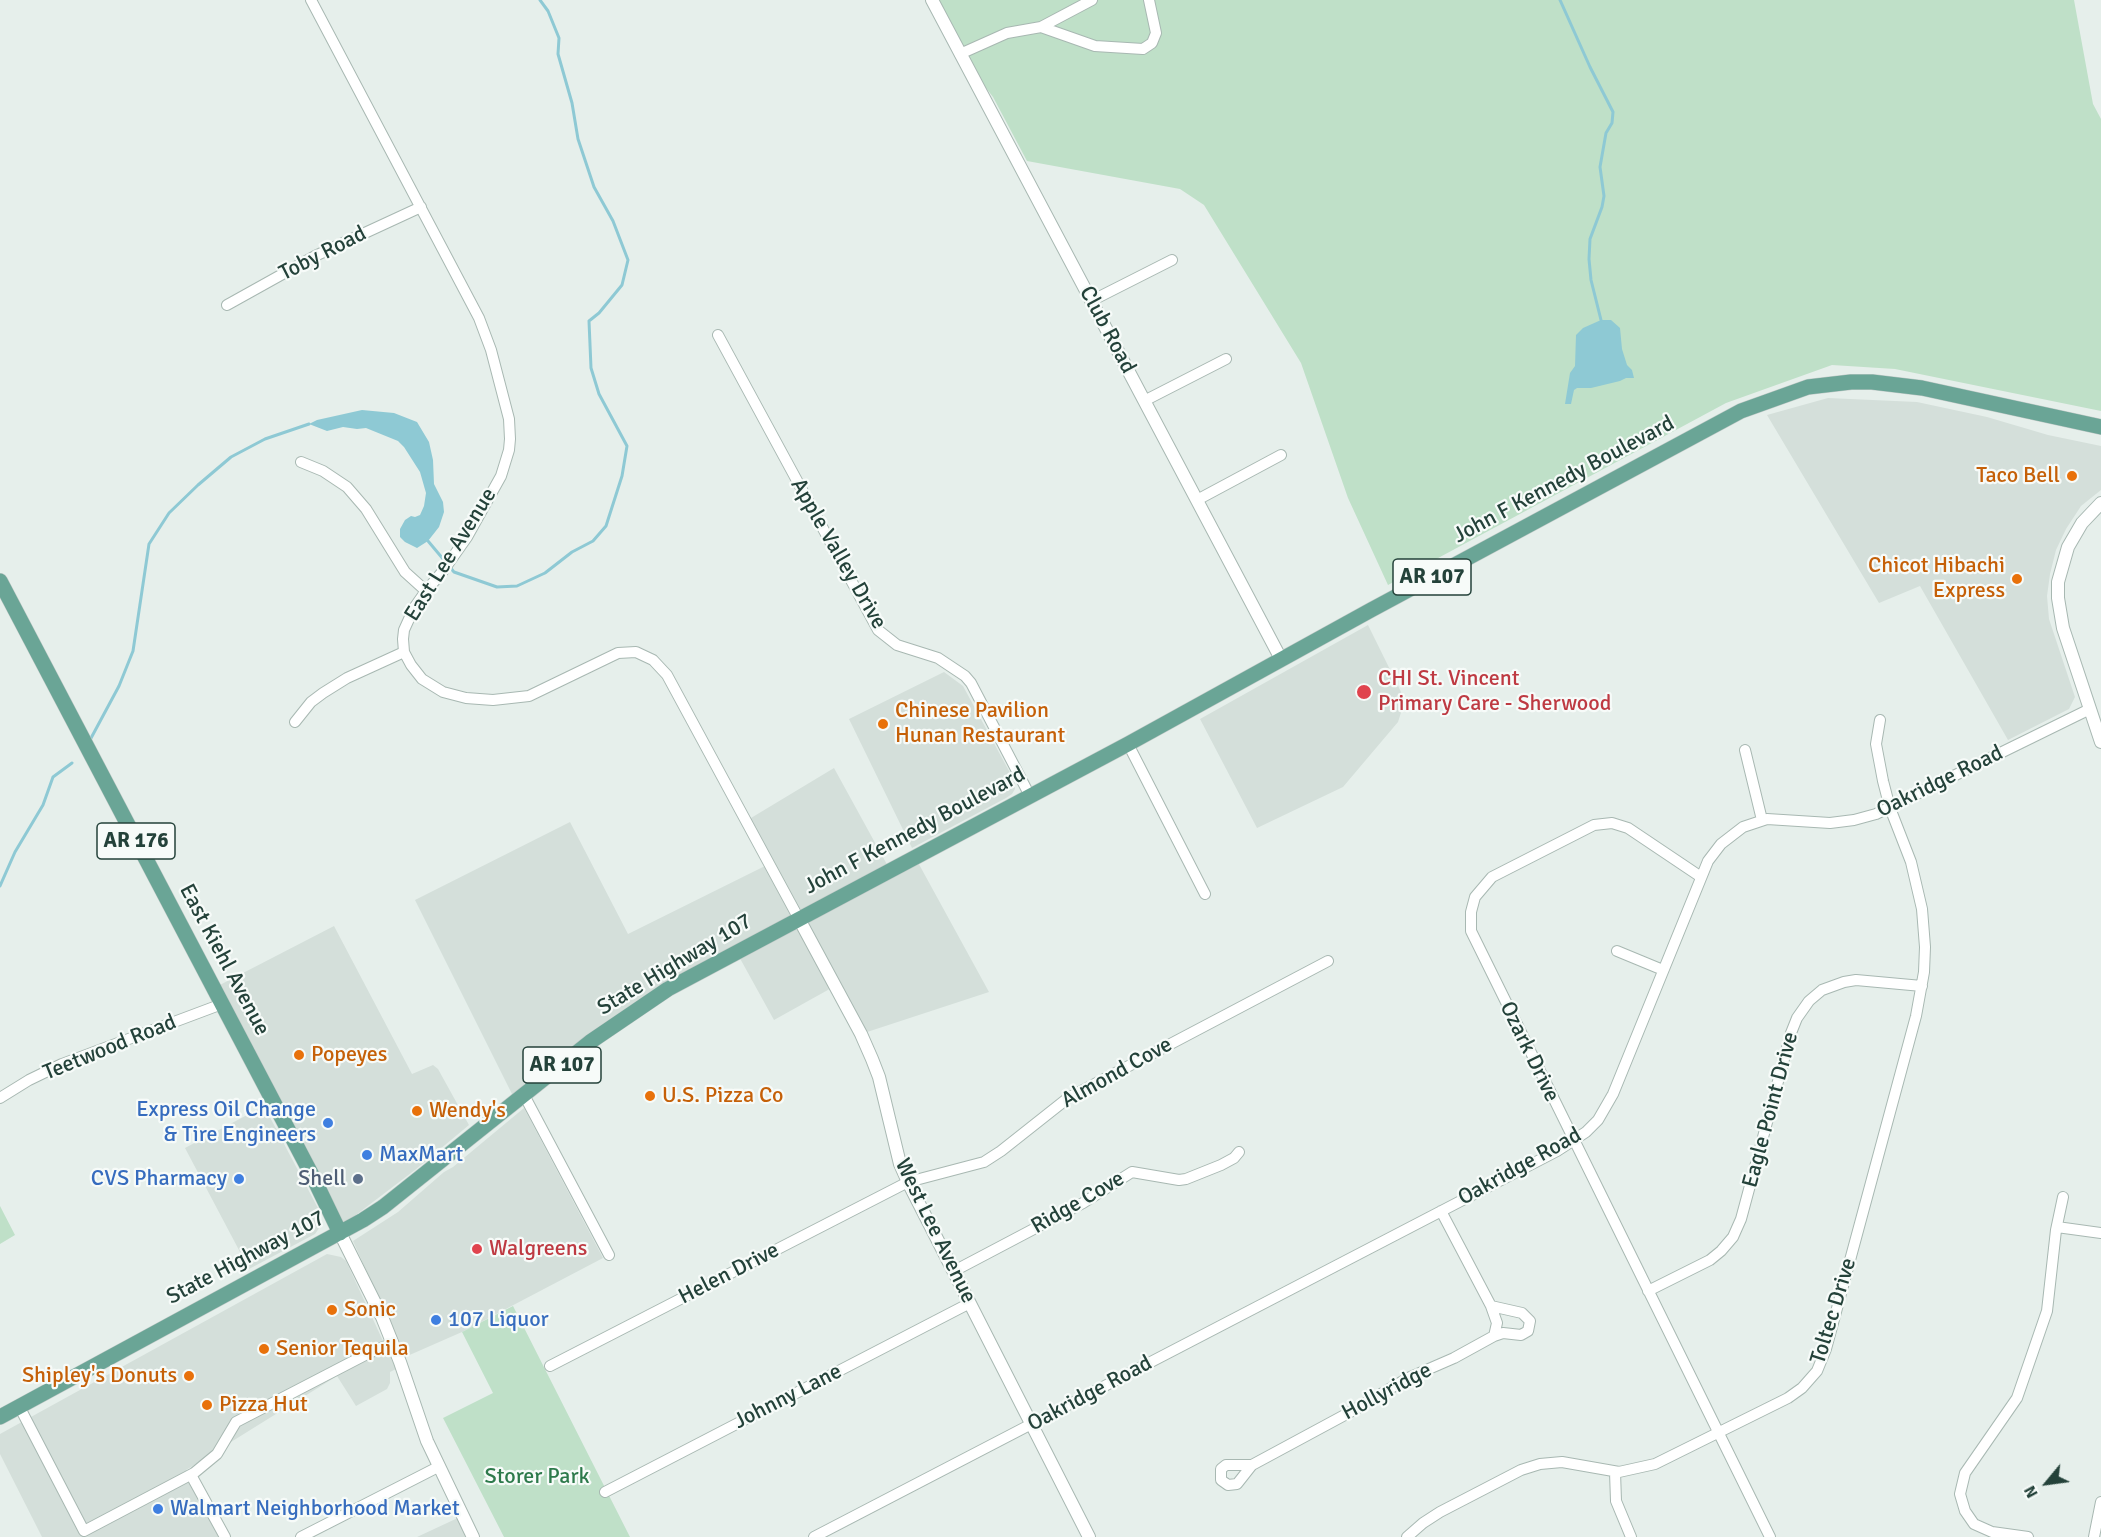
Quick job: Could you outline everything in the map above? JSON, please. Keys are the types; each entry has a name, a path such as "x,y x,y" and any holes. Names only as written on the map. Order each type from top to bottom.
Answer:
{"main road":[{"name":"John F Kennedy Boulevard","path":"799,919 1128,744 1741,411 1808,387 1851,382 1892,384 2101,427"},
{"name":"East Kiehl Avenue","path":"0,581 315,1181 340,1233"},
{"name":"State Highway 107","path":"0,1417 340,1233 383,1207 590,1042 639,1008 668,989 799,919"}],"street":[{"name":"East Lee Avenue","path":"311,0 479,318 496,367 509,419 509,450 501,476 467,537 414,608 404,630 404,652 416,672 434,687 452,695 478,700 529,696 618,653 636,652 653,660 667,675 799,919"},
{"name":"Club Road","path":"932,0 1281,659"},
{"path":"960,54 1007,33 1041,27 1092,0"},
{"path":"1041,27 1095,46 1143,49 1152,43 1156,33 1149,0"},
{"name":"Toby Road","path":"226,305 315,256 421,207"},
{"path":"1091,301 1172,260"},
{"name":"Apple Valley Drive","path":"718,334 878,630 897,645 938,658 971,683 1030,796"},
{"path":"1144,401 1226,359"},
{"path":"1197,500 1281,455"},
{"path":"301,462 323,471 347,487 366,509 405,572 426,591"},
{"path":"2101,503 2074,534 2065,555 2058,585 2060,617 2101,741"},
{"path":"295,722 311,702 323,693 347,678 404,652"},
{"name":"Oakridge Road","path":"814,1537 1573,1141 1592,1126 1606,1108 1708,861 1721,844 1743,827 1762,820 1778,818 1830,823 1854,820 1890,808 2090,709"},
{"name":"Toltec Drive","path":"1407,1537 1440,1512 1529,1467 1562,1462 1615,1472 1655,1464 1788,1398 1810,1381 1821,1363 1911,1038 1922,986 1925,947 1922,909 1911,862 1890,808 1877,751 1876,738 1880,720"},
{"path":"1128,744 1205,894"},
{"path":"1745,750 1762,820"},
{"name":"Ozark Drive","path":"1701,877 1633,830 1617,824 1605,823 1587,827 1492,877 1475,897 1470,923 1474,941 1770,1537"},
{"name":"West Lee Avenue","path":"799,919 861,1034 872,1059 879,1077 900,1164 908,1182 1089,1537"},
{"path":"1617,951 1663,970"},
{"name":"Almond Cove","path":"908,1182 984,1162 1002,1151 1068,1098 1328,961"},
{"name":"Eagle Point Drive","path":"1648,1291 1710,1260 1733,1237 1741,1219 1791,1033 1797,1018 1809,1001 1822,990 1856,980 1922,986"},
{"name":"Teetwood Road","path":"0,1098 29,1080 62,1064 222,1004"},
{"path":"524,1095 609,1255"},
{"name":"Ridge Cove","path":"954,1271 1083,1203 1132,1172 1179,1180 1186,1179 1221,1166 1239,1152"},
{"name":"Helen Drive","path":"550,1366 908,1182"},
{"path":"2028,1537 1992,1532 1974,1524 1965,1511 1960,1494 1965,1473 2018,1398 2047,1311 2063,1197"},
{"path":"1441,1211 1491,1306 1497,1323 1494,1336"},
{"path":"2057,1227 2101,1233"},
{"path":"340,1233 393,1343 417,1416 438,1467 473,1537"},
{"name":"Johnny Lane","path":"605,1491 970,1303"},
{"path":"1491,1306 1522,1313 1530,1321 1528,1331 1521,1335 1503,1333 1494,1336"},
{"name":"Hollyridge","path":"1251,1465 1354,1410 1408,1378 1454,1358 1494,1336"},
{"path":"19,1406 84,1531 191,1475 217,1454 236,1422 369,1353 393,1343"},
{"path":"301,1537 438,1467"},
{"path":"1615,1472 1616,1501 1631,1537"},
{"path":"191,1475 225,1537"},
{"path":"2094,1537 2101,1502"}],"shaded area":[{"path":"1828,398 1917,402 2101,446 2101,490 2081,506 2066,529 2056,550 2047,596 2049,619 2075,697 2069,709 2008,740 1920,586 1879,603 1767,415"},
{"path":"1368,625 1405,700 1398,722 1343,787 1257,828 1200,719"},
{"path":"944,672 963,686 1015,782 1015,789 1006,798 912,848 849,719"},
{"path":"834,768 890,870 915,857 989,992 861,1034 835,986 774,1020 737,953 668,989 516,1102 415,900 570,822 628,934 769,864 746,821"},
{"path":"334,926 412,1074 433,1065 438,1069 469,1125 344,1224 214,988"},
{"path":"264,1106 320,1212 322,1224 315,1234 249,1269 185,1148"},
{"path":"524,1108 603,1258 462,1332 405,1357 353,1241 398,1212"},
{"path":"327,1254 341,1257 346,1261 396,1369 390,1372 390,1383 387,1389 356,1406 337,1376 186,1470 223,1537 42,1537 0,1454 0,1434"},
{"path":"462,1516 473,1537 417,1537"}],"green space":[{"path":"932,0 2074,0 2093,104 2101,119 2101,411 1895,369 1832,365 1726,403 1388,585 1348,498 1301,363 1204,205 1180,189 1027,161 993,97 960,54"},
{"path":"0,1206 15,1235 0,1244"},
{"name":"Storer Park","path":"513,1306 630,1537 504,1537 443,1418 493,1393 462,1332"}],"water":[{"path":"1601,320 1611,320 1620,328 1622,349 1634,378 1626,378 1591,388 1577,388 1574,390 1571,404 1565,404 1570,373 1575,366 1576,335 1583,328"},
{"path":"362,410 394,413 417,422 429,442 433,460 434,484 443,502 444,512 439,527 428,541 417,548 400,537 400,529 405,520 411,516 420,515 426,493 420,472 404,447 398,441 366,428 343,427 327,431 309,424 317,420"}],"waterway":[{"path":"428,541 454,572 497,587 517,586 545,573 572,552 593,541 606,526 622,476 627,446 599,394 591,368 589,321 599,313 622,285 628,260 613,221 594,187 578,139 572,103 558,54 559,38 548,11 540,0"},
{"path":"1560,0 1613,112 1612,123 1606,133 1600,167 1604,196 1590,239 1591,280 1601,320"},
{"path":"90,740 119,686 133,651 149,544 169,513 231,457 265,439 309,424"},
{"path":"0,886 15,852 43,805 53,777 72,763"}],"place":[{"name":"Taco Bell","path":"2072,476"},
{"name":"Chicot Hibachi Express","path":"2017,579"},
{"name":"CHI St. Vincent Primary Care - Sherwood","path":"1364,692"},
{"name":"Chinese Pavilion Hunan Restaurant","path":"883,724"},
{"name":"Popeyes","path":"299,1055"},
{"name":"U.S. Pizza Co","path":"650,1096"},
{"name":"Wendy's","path":"417,1111"},
{"name":"Express Oil Change & Tire Engineers","path":"328,1123"},
{"name":"MaxMart","path":"367,1155"},
{"name":"CVS Pharmacy","path":"239,1179"},
{"name":"Shell","path":"358,1179"},
{"name":"Walgreens","path":"477,1249"},
{"name":"Sonic","path":"332,1310"},
{"name":"107 Liquor","path":"436,1320"},
{"name":"Senior Tequila","path":"264,1349"},
{"name":"Shipley's Donuts","path":"189,1376"},
{"name":"Pizza Hut","path":"207,1405"},
{"name":"Walmart Neighborhood Market","path":"158,1509"}]}
